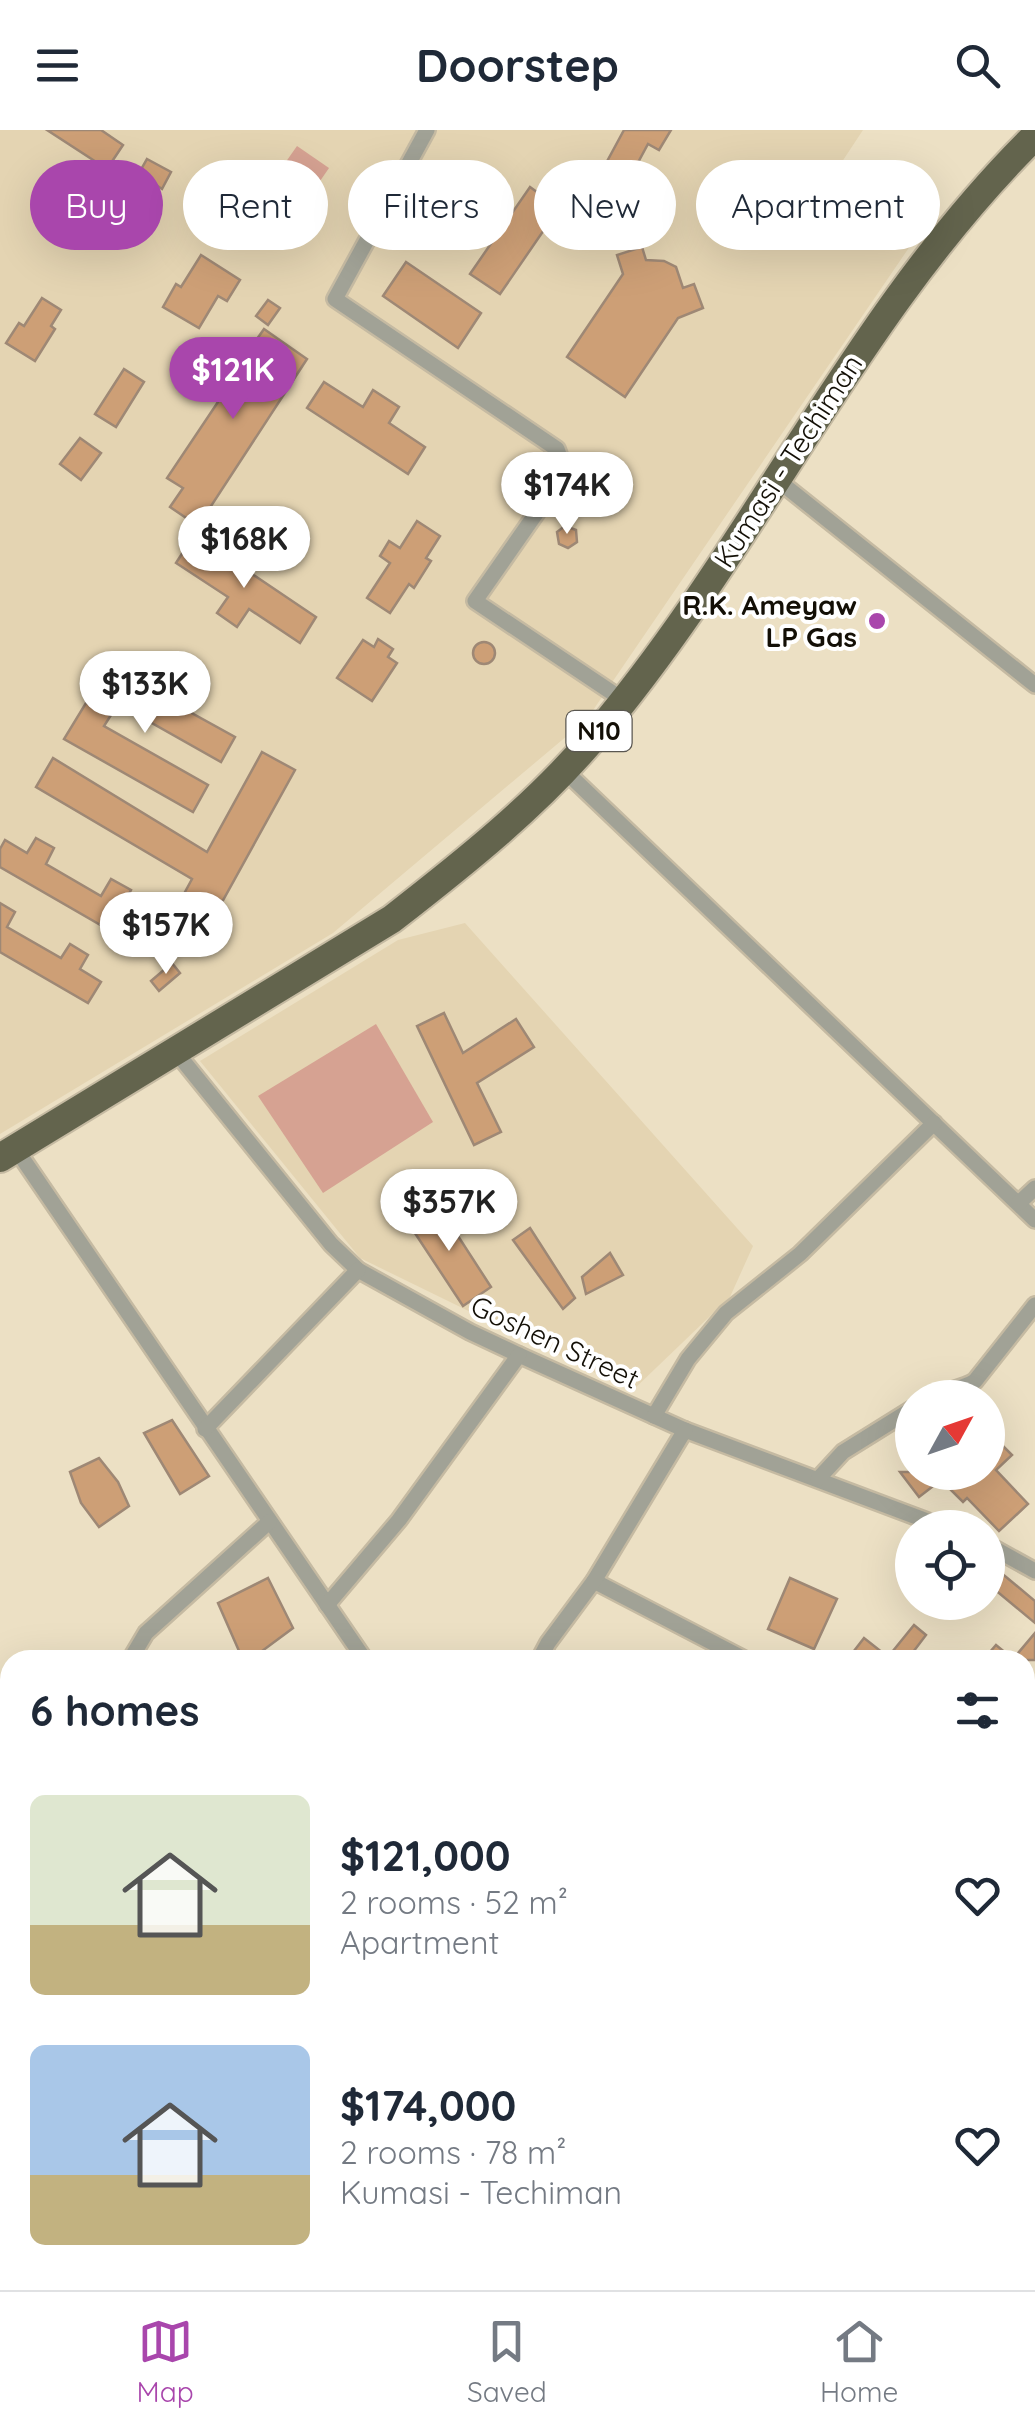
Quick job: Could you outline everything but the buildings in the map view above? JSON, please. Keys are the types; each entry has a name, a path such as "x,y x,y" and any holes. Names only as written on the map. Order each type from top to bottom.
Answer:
{"highway":[{"name":"Kumasi - Techiman","path":"8,1153 392,919 450,874 564,770 623,700 700,596 897,297 1030,135"}],"street":[{"path":"427,130 335,299 557,449 565,472 475,601 623,700"},
{"path":"775,478 1035,685"},
{"path":"564,770 1035,1220"},
{"name":"Goshen Street","path":"176,1052 331,1244 358,1270 470,1332 654,1416 900,1510"},
{"path":"654,1416 688,1359 726,1313 800,1254 934,1122"},
{"path":"8,1153 358,1650"},
{"path":"1019,1203 1035,1188"},
{"path":"205,1429 358,1270"},
{"path":"976,1380 1035,1306"},
{"path":"327,1605 399,1520 519,1355"},
{"path":"818,1478 843,1452 895,1419"},
{"path":"545,1650 594,1581 686,1430"},
{"path":"136,1650 146,1634 269,1522"},
{"path":"1005,1554 1035,1571"},
{"path":"594,1581 727,1650"}],"shaded area":[{"path":"0,130 863,130 843,160 696,160 696,250 907,250 587,719 333,933 0,1134"},
{"path":"297,146 317,160 287,160"},
{"path":"465,923 753,1246 730,1297 632,1391 360,1258 200,1061 398,940"},
{"path":"376,1024 433,1122 323,1193 258,1096"}],"place":[{"name":"R.K. Ameyaw LP Gas","path":"877,621"}]}
